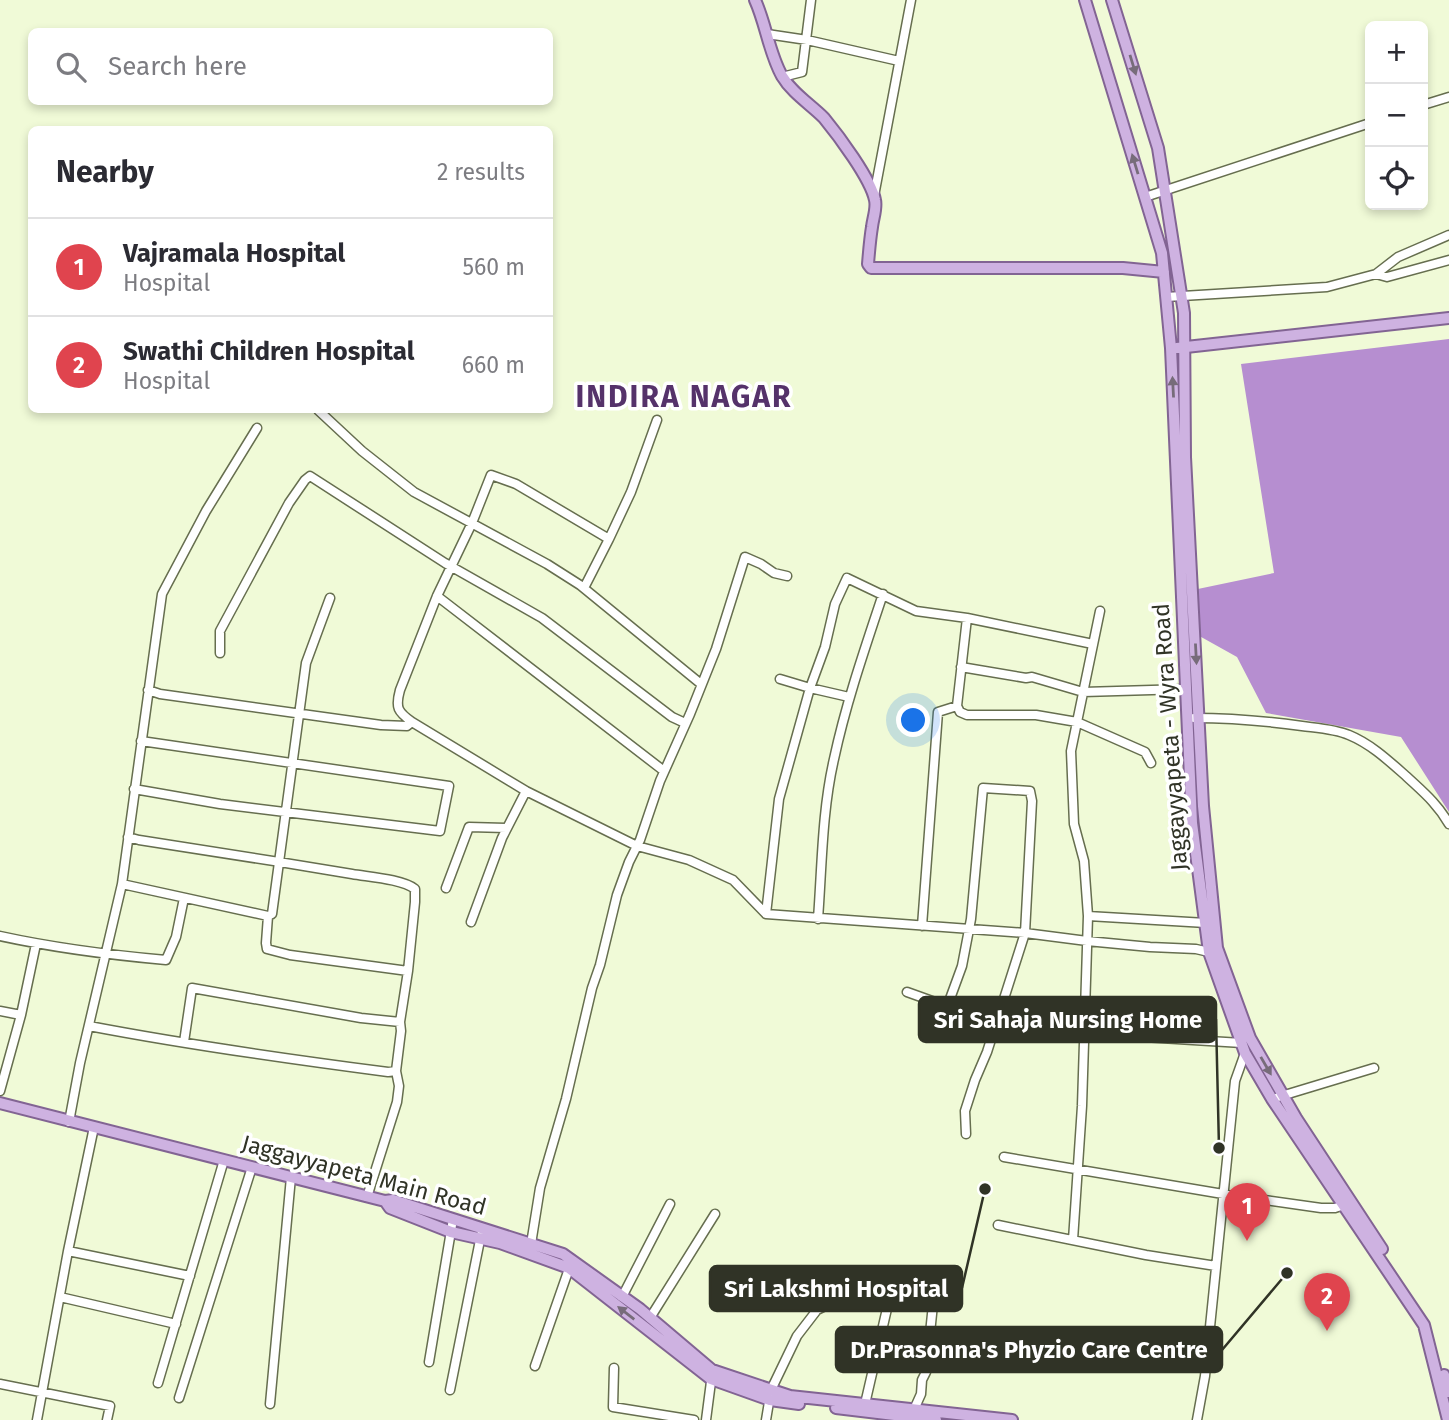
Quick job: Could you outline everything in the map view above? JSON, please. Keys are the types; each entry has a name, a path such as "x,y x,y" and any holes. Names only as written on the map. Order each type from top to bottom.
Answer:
{"main road":[{"path":"755,0 782,77 844,143 874,196 875,208 867,264 871,268 1123,268 1164,272"},
{"name":"Jaggayyapeta - Wyra Road","path":"1085,0 1162,253 1171,348 1186,689 1193,718 1192,823 1209,951 1243,1048 1278,1097 1344,1205 1424,1325 1448,1420"},
{"path":"1112,0 1158,148 1184,313 1185,457 1193,718 1217,948 1250,1038 1278,1097 1296,1118 1428,1319 1449,1392"},
{"path":"1171,348 1449,318"},
{"name":"Jaggayyapeta Main Road","path":"0,1103 367,1197 393,1200 453,1219 482,1233 563,1254 570,1264 650,1318 712,1375"},
{"path":"385,1201 390,1208 451,1231 482,1233 500,1243 570,1264 712,1375 771,1395 912,1415 1012,1420"},
{"path":"771,1395 865,1404 936,1420"}],"street":[{"path":"782,77 802,72 811,0"},
{"path":"874,196 911,0"},
{"path":"766,34 807,40 899,61"},
{"path":"1428,103 1449,97"},
{"path":"1145,197 1365,125"},
{"path":"1166,297 1327,287 1376,274 1398,257 1449,235"},
{"path":"1376,274 1387,277 1449,260"},
{"path":"321,413 362,451 414,492 547,564 584,588 701,684"},
{"path":"584,588 631,492 657,420"},
{"path":"69,1121 122,884 162,594 206,511 257,428"},
{"path":"609,539 516,484 491,475 437,596 400,690 397,701 399,710 412,723 526,791 636,846 689,860 733,880 766,914 1025,933 1209,951"},
{"path":"220,653 219,631 289,503 310,476 452,567 542,618 673,717 685,723"},
{"path":"531,1244 540,1188 566,1099 617,895 629,862 716,649 746,557 774,573 787,576"},
{"path":"766,914 779,799 810,688 825,647 835,604 847,578 916,611 967,618 1093,644"},
{"path":"818,919 827,796 833,760 849,697 883,594"},
{"path":"437,596 664,771"},
{"path":"330,598 306,663 279,861 271,914 268,916 267,949 408,971"},
{"path":"1073,1240 1088,916 1084,861 1074,824 1071,751 1100,611"},
{"path":"967,618 957,706 960,712 967,715 1036,715 1077,722 1144,752 1151,763"},
{"path":"961,667 1032,677 1083,692 1186,689"},
{"path":"780,680 849,697"},
{"path":"148,690 160,694 381,725 407,726 412,723"},
{"path":"922,926 938,712 957,706"},
{"path":"1193,718 1229,718 1278,723 1350,735 1389,760 1429,797 1449,824"},
{"path":"134,789 220,804 440,831 449,786 141,741"},
{"path":"947,1007 962,965 969,929 983,788 1030,791 1032,801 1025,933 965,1111 966,1134"},
{"path":"471,922 506,828 526,791"},
{"path":"446,888 469,827 506,828"},
{"path":"128,837 279,861 412,886 415,889 396,1071 400,1086 367,1197"},
{"path":"122,884 268,916"},
{"path":"0,936 105,955 166,960 176,937 184,898"},
{"path":"1088,916 1206,923"},
{"path":"0,1090 21,1015 36,944"},
{"path":"184,1042 192,988 400,1023"},
{"path":"906,992 1002,1026 1243,1048 1235,1081 1206,1363 1197,1420"},
{"path":"0,1011 21,1015"},
{"path":"89,1026 298,1060 396,1071"},
{"path":"1278,1097 1374,1068"},
{"path":"37,1420 94,1127"},
{"path":"1004,1157 1321,1208 1344,1205"},
{"path":"158,1383 224,1160"},
{"path":"179,1398 253,1167"},
{"path":"270,1404 291,1177"},
{"path":"622,1297 670,1204"},
{"path":"650,1318 715,1214"},
{"path":"429,1362 453,1219"},
{"path":"998,1225 1146,1255 1216,1266"},
{"path":"450,1390 482,1233"},
{"path":"68,1251 190,1276"},
{"path":"535,1366 570,1264"},
{"path":"912,1415 926,1372 935,1285"},
{"path":"60,1297 176,1324"},
{"path":"766,1420 771,1395 797,1336 817,1310 829,1304 888,1300 865,1404"},
{"path":"1136,1359 1206,1363"},
{"path":"614,1368 613,1407 694,1420"},
{"path":"706,1420 712,1375"},
{"path":"0,1384 110,1406 107,1420"}],"shaded area":[{"path":"1449,339 1449,812 1401,737 1266,713 1237,657 1194,633 1193,590 1274,573 1241,364"}],"place":[{"name":"Sri Sahaja Nursing Home","path":"1219,1148"},
{"name":"Sri Lakshmi Hospital","path":"985,1189"},
{"name":"Vajramala Hospital","path":"1247,1241"},
{"name":"Dr.Prasonna's Phyzio Care Centre","path":"1287,1273"},
{"name":"Swathi Children Hospital","path":"1327,1331"}],"district":[{"name":"INDIRA NAGAR","path":"684,397"}]}
